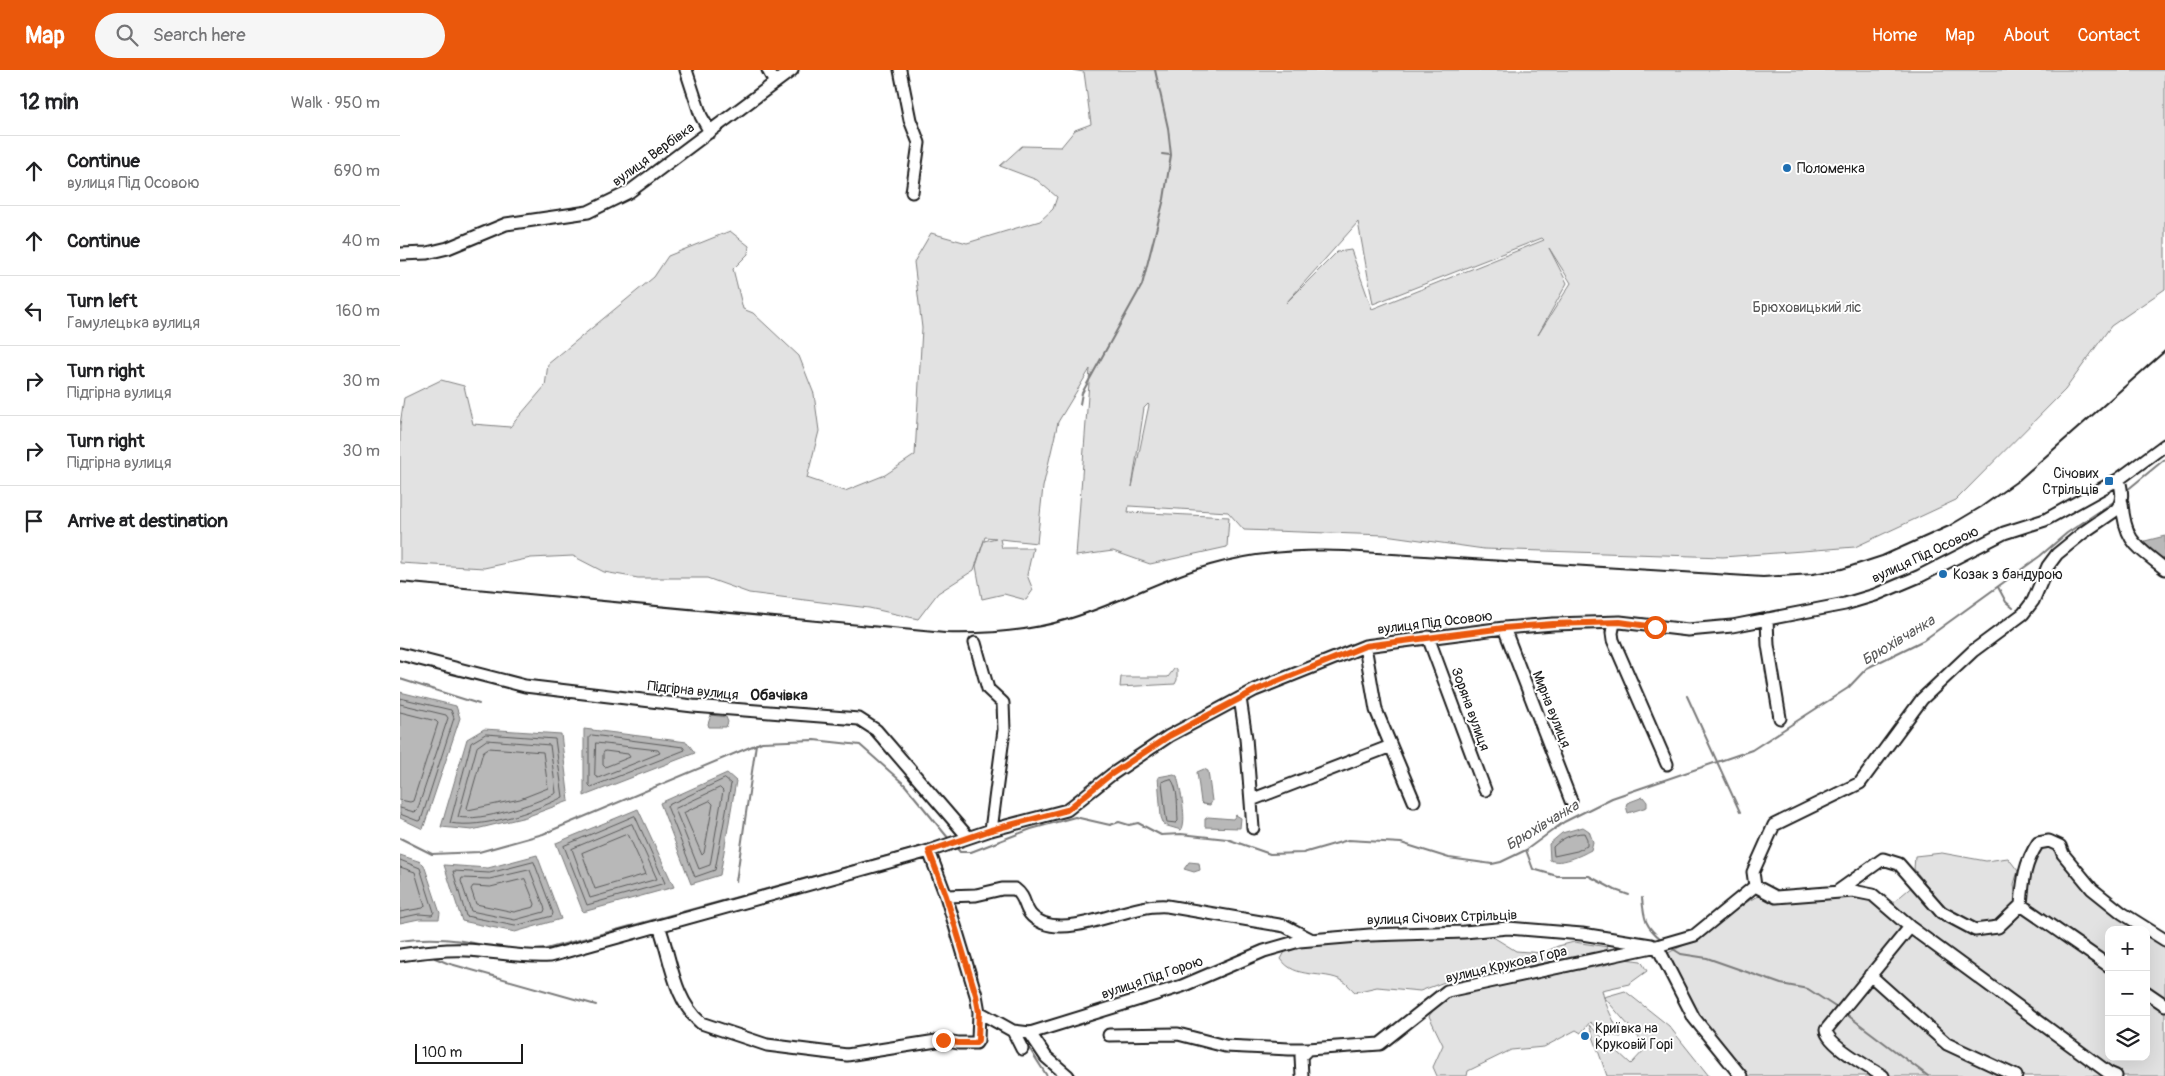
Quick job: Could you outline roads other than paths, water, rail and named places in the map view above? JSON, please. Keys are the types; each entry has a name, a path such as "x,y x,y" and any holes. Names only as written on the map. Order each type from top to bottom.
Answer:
{"street":[{"path":"686,70 701,116 710,132"},
{"path":"768,70 775,83"},
{"name":"вулиця Вербівка","path":"400,254 427,253 448,248 506,224 588,212 629,192 792,70"},
{"path":"900,70 910,120 919,143 912,192"},
{"path":"2116,1076 2109,1073 1910,927 1873,895 1853,891 1776,897 1756,886 1753,872 1774,825 1860,783 1922,699 1973,651 2023,614 2033,602 2048,566 2057,554 2116,510 2121,493 2165,445"},
{"path":"2121,493 2123,518 2130,538 2142,551 2165,569"},
{"name":"вулиця Під Осовою","path":"929,851 991,830 1067,810 1110,775 1158,742 1265,686 1365,646 1504,628 1614,622 1688,630 1732,626 1844,604 1874,595 1920,576 2004,533 2121,493"},
{"path":"1767,619 1768,645 1780,718"},
{"path":"1614,622 1613,640 1667,764"},
{"name":"Мирна вулиця","path":"1504,628 1571,801"},
{"name":"Зоряна вулиця","path":"1428,637 1485,790"},
{"path":"975,642 988,689 1003,703 1004,730 991,830"},
{"path":"1365,646 1376,710 1414,801"},
{"name":"Підгірна вулиця","path":"400,654 513,683 693,706 859,718 876,730 964,839"},
{"path":"1240,698 1253,828"},
{"path":"1251,800 1392,746"},
{"path":"1837,892 1883,860 1899,864 1941,912 1975,930 1998,927 2021,906 2023,879 2029,857 2038,843 2050,841 2060,846 2063,854 2092,889 2122,913 2165,940"},
{"path":"400,955 437,950 466,950 529,957 550,956 929,851 946,896 976,995 979,1012 978,1040 976,1043 958,1043 943,1040 847,1055 810,1052 767,1045 700,1023 693,1016 677,986 659,926"},
{"name":"вулиця Січових Стрільців","path":"1312,940 1508,928 1582,934 1657,946 1695,935 1756,886"},
{"path":"946,896 976,895 1002,889 1015,889 1023,897 1026,911 1029,914 1044,923 1067,926 1152,905 1167,906 1285,926 1312,940"},
{"path":"2021,906 2105,963"},
{"path":"1883,1076 1869,1068 1826,1035 1827,1026 1910,927"},
{"name":"вулиця Під Горою","path":"1030,1032 1182,986 1264,952 1299,941 1312,940"},
{"path":"1657,946 1694,1018 1741,1076"},
{"name":"вулиця Крукова Гора","path":"1109,1035 1178,1034 1225,1046 1308,1049 1380,1044 1447,991 1657,946"},
{"path":"1870,975 1947,1044 2016,1076"},
{"path":"2150,995 2165,1004"},
{"path":"979,1012 1013,1031 1030,1032 1046,1057 1068,1076"},
{"path":"1013,1031 1022,1049"},
{"path":"1302,1076 1301,1056 1308,1049"}],"water":[{"path":"2165,536 2165,563 2141,542"},
{"path":"400,692 456,706 460,718 423,829 400,818"},
{"path":"711,715 726,717 728,722 726,727 709,727"},
{"path":"484,729 561,734 569,801 526,817 472,830 441,827 467,739"},
{"path":"584,729 687,742 695,753 584,796"},
{"path":"1204,769 1208,771 1212,801 1210,805 1201,802 1197,772"},
{"path":"727,773 736,781 720,875 691,884 660,803"},
{"path":"1174,774 1177,776 1183,804 1184,820 1181,830 1164,825 1161,817 1158,777"},
{"path":"1643,797 1647,802 1647,807 1628,813 1627,803"},
{"path":"638,809 674,887 583,912 556,843"},
{"path":"1236,815 1241,818 1240,828 1205,827 1205,819 1208,817 1233,819"},
{"path":"1583,827 1589,831 1593,842 1591,850 1565,861 1550,860 1549,844 1562,833"},
{"path":"400,855 421,862 424,865 440,913 439,919 419,919 400,923"},
{"path":"537,855 561,919 515,932 462,921 444,865 488,868"},
{"path":"1189,862 1199,863 1200,870 1194,872 1184,869"}],"waterway":[{"path":"1080,404 1082,393 1142,285 1164,199 1171,155 1168,128 1155,70"},
{"path":"1162,154 1170,155"},
{"name":"Брюхівчанка","path":"2126,491 2165,459"},
{"name":"Брюхівчанка","path":"955,846 960,852 971,852 1031,829 1075,817 1110,825 1119,822 1129,825 1138,823 1161,835 1181,834 1227,839 1270,854 1303,853 1348,840 1401,843 1449,858 1492,864 1501,862 1526,850 1564,822 1612,798 1752,750 1848,688 1867,668 1924,640 2040,556 2067,533 2115,501"},
{"path":"1998,587 2006,602 2013,608"},
{"path":"400,679 479,704"},
{"path":"1687,696 1740,812"},
{"path":"400,838 432,854 479,852 543,834 762,742 814,740 860,745 904,784 949,839"},
{"path":"736,882 756,744"},
{"path":"529,951 546,949 935,843"},
{"path":"1526,850 1533,869 1557,876 1589,876 1629,895"},
{"path":"1642,898 1646,922 1662,940"},
{"path":"400,941 446,939 492,947"},
{"path":"1673,949 1681,954 1707,958 1781,984 1808,989 1837,1008"},
{"path":"435,958 596,1005"},
{"path":"1846,1014 1928,1076"},
{"path":"1028,1037 1024,1040 1047,1076"}],"railway":[{"path":"400,582 960,633 1006,631 1050,624 1084,614 1210,565 1260,554 1293,551 1345,551 1763,577 1813,574 1842,569 1882,556 1949,526 1981,507 2019,480 2165,351"}],"place":[{"name":"Поломенка","path":"1787,168"},
{"name":"Січових Стрільців","path":"2109,481"},
{"name":"Козак з бандурою","path":"1943,574"},
{"name":"Криївка на Круковій Горі","path":"1585,1036"}],"district":[{"name":"Обачівка","path":"779,695"}],"park label":[{"name":"Брюховицький ліс","path":"1807,307"}]}
